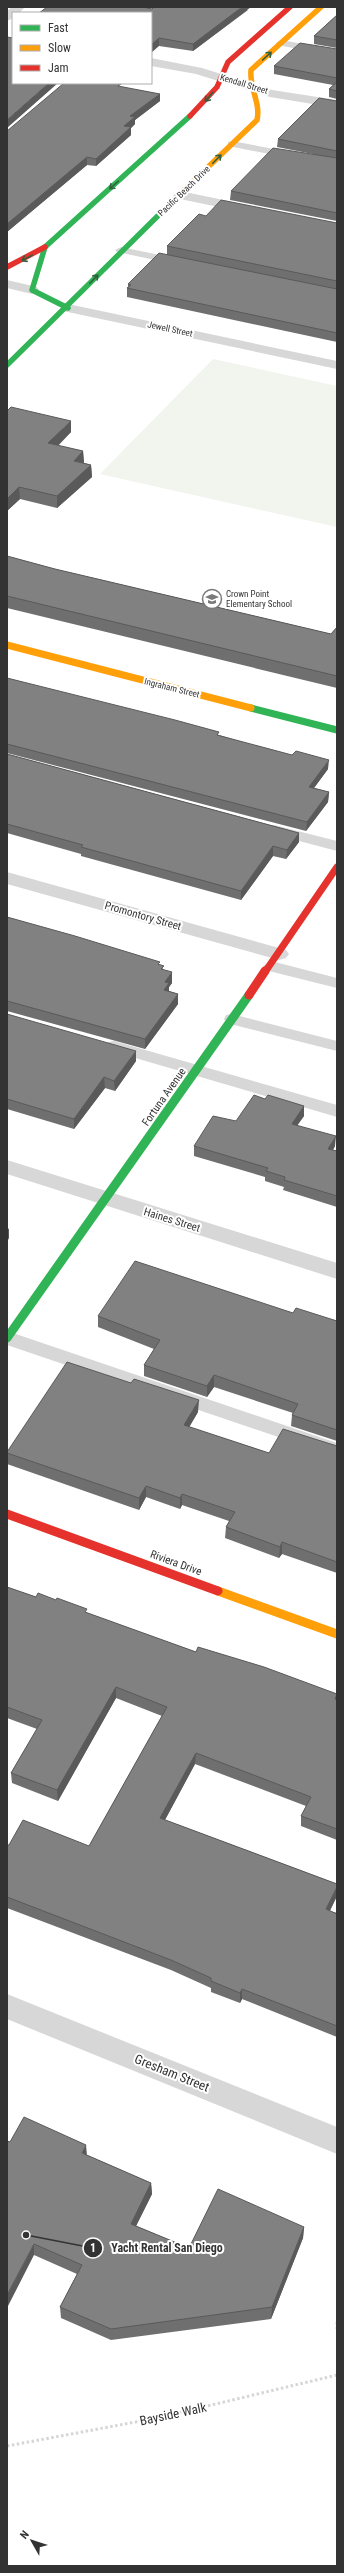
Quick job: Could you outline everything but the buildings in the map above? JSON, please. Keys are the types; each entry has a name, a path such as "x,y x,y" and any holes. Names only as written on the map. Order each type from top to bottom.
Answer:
{"street":[{"path":"7,267 26,259 45,247 206,102 217,87 220,77 228,62 290,7"},
{"name":"Pacific Beach Drive","path":"7,365 68,308 121,250 257,120 260,112 251,87 249,76 251,70 321,7"},
{"name":"Kendall Street","path":"152,62 220,77 270,93 337,104"},
{"path":"180,195 262,212"},
{"path":"32,290 45,247"},
{"name":"Jewell Street","path":"7,284 32,290 68,308 337,365"},
{"name":"Ingraham Street","path":"7,645 337,730"},
{"name":"Fortuna Avenue","path":"7,1338 198,1070 232,1019 275,960 337,867"},
{"name":"Promontory Street","path":"7,878 275,960"},
{"name":"Haines Street","path":"7,1167 106,1200 337,1271"},
{"name":"Riviera Drive","path":"7,1514 337,1634"},
{"name":"Gresham Street","path":"7,2006 337,2141"}],"lane":[{"path":"281,43 337,52"},
{"path":"232,144 337,164"},
{"path":"121,250 191,265"},
{"path":"259,826 337,846"},
{"path":"275,960 337,983"},
{"path":"232,1019 337,1046"},
{"path":"95,1041 337,1111"},
{"path":"7,1338 337,1450"}],"path":[{"path":"337,2322 337,2329"},
{"name":"Bayside Walk","path":"7,2446 157,2418 337,2375"}],"shaded area":[{"path":"213,359 337,386 337,527 100,474"}],"traffic: fast":[{"path":"68,308 32,290 45,247 190,116"},
{"path":"7,365 181,193"},
{"path":"251,708 337,730"},
{"path":"7,1338 249,995"}],"traffic: slow":[{"path":"181,193 257,120 258,108 251,83 251,70 321,7"},
{"path":"7,645 251,708"},
{"path":"218,1591 337,1634"}],"traffic: jam":[{"path":"190,116 217,87 228,62 290,7"},
{"path":"7,267 45,247"},
{"path":"249,995 337,867"},
{"path":"7,1514 218,1591"}],"place":[{"name":"Crown Point Elementary School","path":"212,599"},
{"name":"Yacht Rental San Diego","path":"26,2235"}]}
